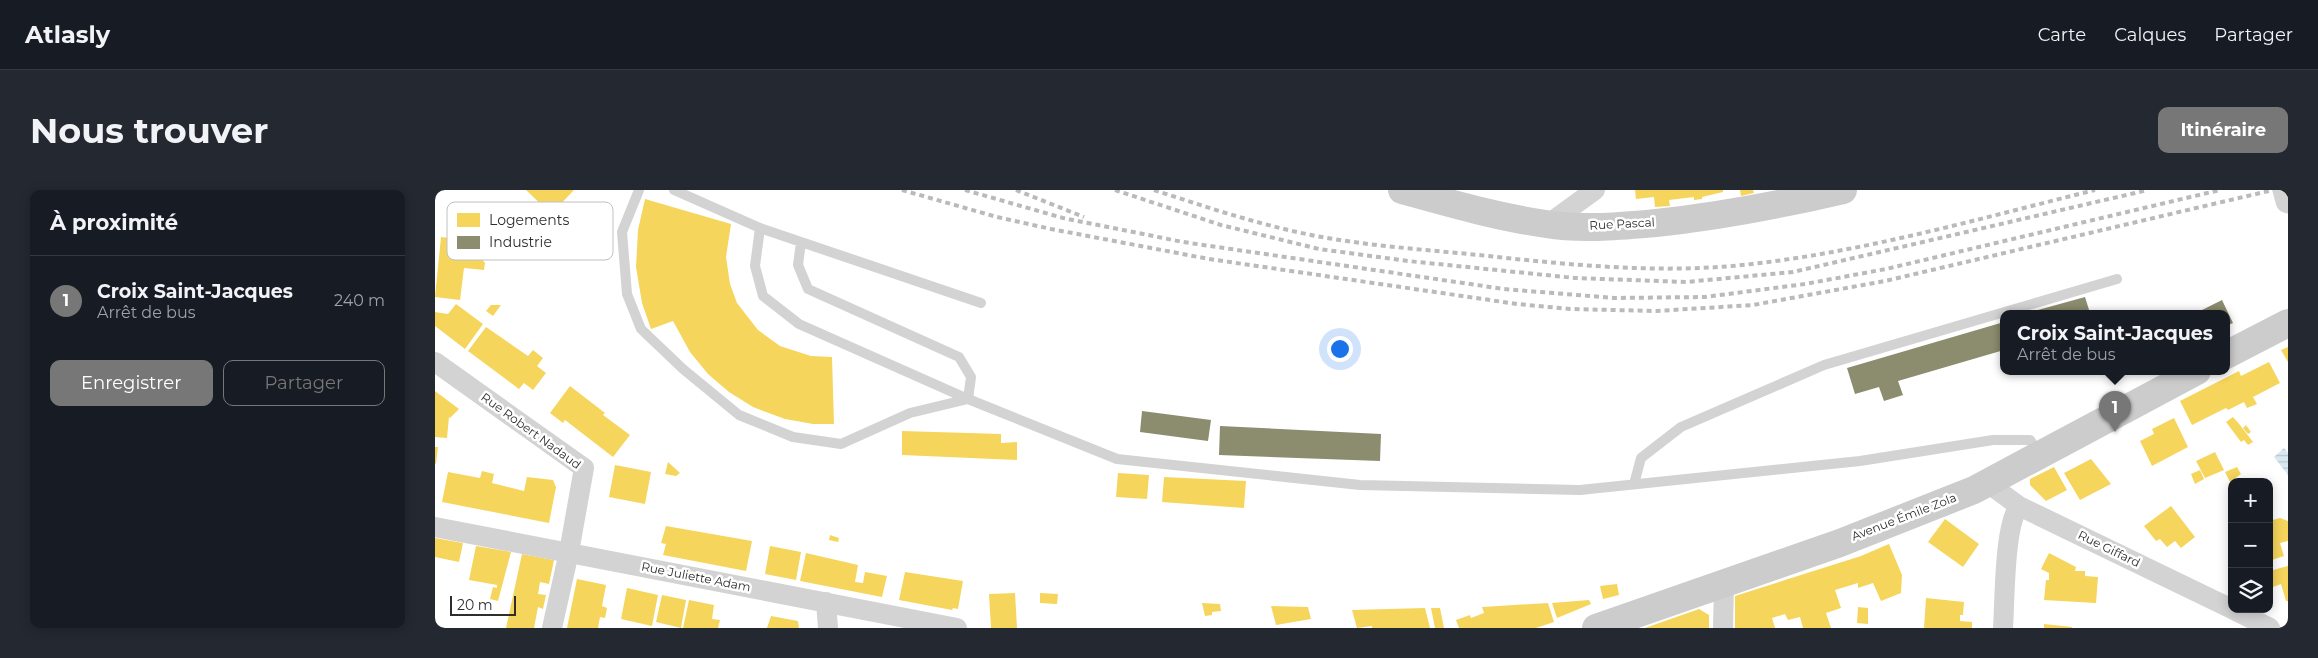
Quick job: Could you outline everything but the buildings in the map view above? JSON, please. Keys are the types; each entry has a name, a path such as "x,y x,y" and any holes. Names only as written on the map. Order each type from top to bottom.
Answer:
{"main road":[{"name":"Rue Pascal","path":"1402,190 1482,211 1547,225 1637,225 1716,216 1756,210 1843,190"},
{"path":"2230,354 2288,323"},
{"name":"Avenue Émile Zola","path":"1596,628 1884,526 1989,484 2039,455 2189,375"}],"street":[{"path":"1547,225 1595,190"},
{"path":"2285,190 2288,201"},
{"name":"Rue Robert Nadaud","path":"435,362 584,468 569,552"},
{"name":"Rue Giffard","path":"1989,484 2019,506 2228,607"},
{"path":"2003,628 2010,536 2014,513 2019,506"},
{"name":"Rue Juliette Adam","path":"435,527 957,628"},
{"path":"552,628 569,552"},
{"path":"1723,628 1724,584"},
{"path":"826,602 828,628"},
{"name":"Rue Giffard","path":"2240,613 2271,628"}],"lane":[{"path":"639,190 622,232 627,294 641,330 683,369 739,415 793,436 841,444 910,413 968,399"},
{"path":"674,190 760,228 981,304"},
{"path":"760,228 755,266 763,296 799,324 968,399 1117,459 1360,485 1579,490 1860,460 1993,440 2030,440 2039,455"},
{"path":"801,242 798,265 808,289 959,357 971,377 968,399"},
{"path":"2013,310 2117,279"},
{"path":"1634,484 1641,458 1681,427 1815,369 2000,314"}],"shaded area":[{"path":"2284,448 2288,453 2288,475 2274,457"}],"railway":[{"path":"902,190 997,217 1209,259 1517,304 1570,309 1656,311 1753,305 1885,281 2273,190"},
{"path":"965,190 1063,218 1183,242 1504,289 1614,298 1705,297 1805,284 1886,269 2220,190"},
{"path":"1016,190 1084,217"},
{"path":"1115,190 1221,225 1319,249 1408,261 1575,278 1686,282 1793,272 2148,190"},
{"path":"1154,190 1212,209 1291,231 1357,243 1561,263 1656,269 1752,264 1838,251 1924,233 2095,190"}],"place":[{"name":"Croix Saint-Jacques","path":"2115,432"}]}
